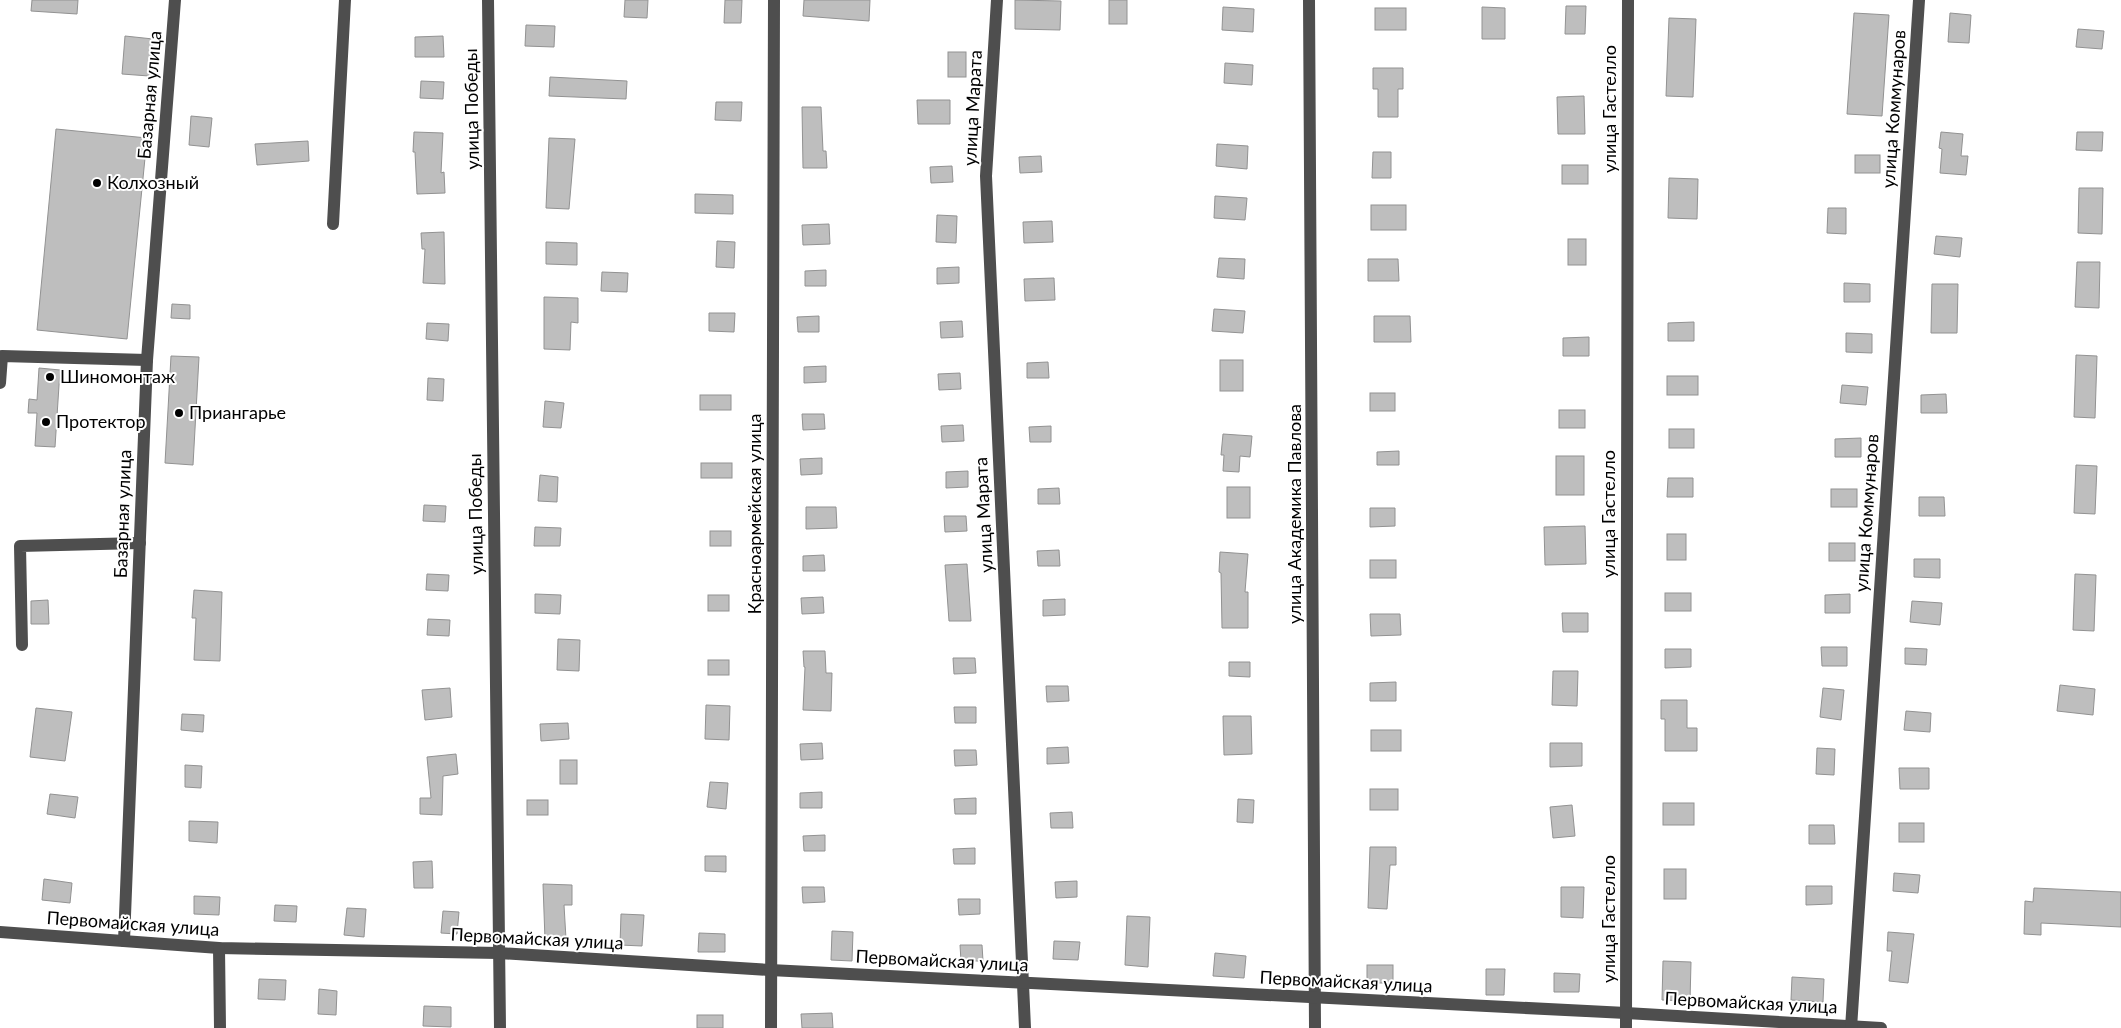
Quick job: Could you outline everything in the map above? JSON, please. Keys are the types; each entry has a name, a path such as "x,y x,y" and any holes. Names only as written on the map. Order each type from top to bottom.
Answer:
{"street":[{"name":"Базарная улица","path":"124,941 147,360 176,0"},
{"path":"333,224 345,0"},
{"name":"улица Победы","path":"488,0 500,1028"},
{"name":"Красноармейская улица","path":"771,1028 774,0"},
{"name":"улица Марата","path":"996,0 986,176 1026,1028"},
{"name":"улица Академика Павлова","path":"1310,0 1315,1028"},
{"name":"улица Гастелло","path":"1626,1028 1628,0"},
{"name":"улица Коммунаров","path":"1851,1027 1919,0"},
{"path":"0,384 2,356 147,360"},
{"path":"22,645 20,546 140,543"},
{"name":"Первомайская улица","path":"0,932 219,948 499,953 770,970 1626,1013 1881,1028"},
{"path":"219,948 220,1028"}],"building":[{"path":"32,0 78,0 77,14 31,11"},
{"path":"625,0 648,0 647,18 624,17"},
{"path":"725,0 742,0 741,23 724,23"},
{"path":"804,0 870,0 869,21 803,16"},
{"path":"1015,0 1061,1 1060,30 1015,29"},
{"path":"1109,0 1127,0 1127,24 1109,24"},
{"path":"1566,6 1586,6 1585,34 1565,34"},
{"path":"1223,7 1254,9 1253,32 1222,30"},
{"path":"1482,7 1505,8 1505,39 1482,39"},
{"path":"1375,8 1406,8 1406,30 1375,30"},
{"path":"1854,13 1889,15 1882,116 1847,114"},
{"path":"1950,13 1971,15 1969,43 1948,42"},
{"path":"1669,18 1696,19 1693,97 1666,96"},
{"path":"526,25 555,26 554,47 525,46"},
{"path":"2078,29 2104,31 2102,49 2076,47"},
{"path":"125,36 153,39 149,76 122,74"},
{"path":"443,36 444,57 415,57 415,37"},
{"path":"948,52 966,52 966,77 948,77"},
{"path":"1225,63 1253,65 1252,85 1224,83"},
{"path":"1373,68 1403,68 1403,89 1398,89 1398,117 1378,117 1378,89 1373,89"},
{"path":"550,77 627,81 626,99 549,96"},
{"path":"421,81 444,82 443,99 420,98"},
{"path":"1584,96 1585,134 1558,134 1557,97"},
{"path":"917,100 950,100 950,124 918,124"},
{"path":"716,102 742,102 741,121 715,120"},
{"path":"802,107 821,107 823,151 826,151 827,168 803,168"},
{"path":"191,116 212,118 209,147 189,145"},
{"path":"56,129 147,138 127,339 37,330"},
{"path":"414,132 443,133 441,173 444,172 445,193 417,194 415,152 413,152"},
{"path":"1941,132 1963,134 1961,156 1968,156 1966,175 1940,173 1942,149 1939,148"},
{"path":"2077,132 2103,132 2102,151 2076,150"},
{"path":"549,138 575,139 569,209 546,208"},
{"path":"308,141 309,161 257,165 255,144"},
{"path":"1217,144 1248,146 1247,169 1216,166"},
{"path":"1373,152 1391,152 1391,178 1372,178"},
{"path":"1855,155 1880,155 1880,173 1855,173"},
{"path":"1041,156 1042,172 1020,173 1019,157"},
{"path":"1562,165 1588,165 1588,184 1562,184"},
{"path":"952,166 953,182 931,183 930,167"},
{"path":"1669,178 1698,179 1697,219 1668,218"},
{"path":"2079,188 2103,188 2102,234 2078,233"},
{"path":"695,194 733,195 733,214 695,213"},
{"path":"1215,196 1247,198 1245,220 1214,218"},
{"path":"1371,205 1406,205 1406,230 1371,230"},
{"path":"1828,208 1846,208 1846,234 1827,233"},
{"path":"937,215 957,216 956,243 936,242"},
{"path":"1052,221 1053,242 1024,243 1023,222"},
{"path":"829,224 830,244 803,245 802,225"},
{"path":"444,232 445,284 423,283 425,249 422,249 421,233"},
{"path":"1936,236 1962,238 1960,257 1934,254"},
{"path":"1568,239 1586,239 1586,265 1568,265"},
{"path":"717,241 735,242 734,268 716,267"},
{"path":"546,242 577,243 577,265 546,264"},
{"path":"1219,258 1245,259 1244,279 1217,277"},
{"path":"1368,259 1398,259 1399,281 1368,281"},
{"path":"2077,262 2100,262 2099,308 2075,307"},
{"path":"959,267 959,283 937,284 937,268"},
{"path":"826,270 826,286 805,286 805,271"},
{"path":"602,272 628,273 627,292 601,291"},
{"path":"1054,278 1055,300 1025,301 1024,279"},
{"path":"1844,283 1870,284 1870,302 1844,302"},
{"path":"1932,284 1958,284 1957,333 1931,333"},
{"path":"544,297 578,298 578,323 571,322 570,350 544,349"},
{"path":"172,304 190,305 190,319 171,318"},
{"path":"1214,309 1245,311 1243,333 1212,331"},
{"path":"709,313 735,313 734,332 709,331"},
{"path":"819,316 819,332 798,332 797,317"},
{"path":"1374,316 1410,316 1411,342 1374,342"},
{"path":"962,321 963,337 941,338 940,322"},
{"path":"1694,322 1694,341 1668,341 1668,323"},
{"path":"427,323 449,324 448,341 426,339"},
{"path":"1846,333 1872,334 1872,353 1846,352"},
{"path":"1589,337 1589,356 1563,356 1563,338"},
{"path":"2076,355 2097,356 2095,418 2074,417"},
{"path":"171,356 199,357 193,465 165,463"},
{"path":"1220,360 1243,360 1243,391 1220,391"},
{"path":"1048,362 1049,378 1027,378 1027,363"},
{"path":"826,366 826,382 804,383 804,367"},
{"path":"39,368 60,370 55,447 35,446 37,413 28,413 29,399 37,400"},
{"path":"960,373 961,389 939,390 938,374"},
{"path":"1667,376 1698,376 1698,395 1667,395"},
{"path":"428,378 444,379 443,401 427,400"},
{"path":"1842,385 1868,387 1866,405 1840,403"},
{"path":"1370,393 1395,393 1395,411 1370,411"},
{"path":"1946,394 1947,413 1921,413 1921,395"},
{"path":"700,395 731,395 731,410 700,410"},
{"path":"545,401 564,403 561,428 543,427"},
{"path":"1559,410 1585,410 1585,428 1559,428"},
{"path":"802,414 824,414 825,429 803,430"},
{"path":"963,425 964,441 942,442 941,426"},
{"path":"1051,426 1051,442 1030,442 1029,427"},
{"path":"1669,429 1694,429 1694,448 1669,448"},
{"path":"1223,434 1252,436 1250,457 1240,456 1239,472 1223,471 1224,455 1221,455"},
{"path":"1861,438 1861,457 1835,457 1835,439"},
{"path":"1399,451 1399,465 1377,465 1377,452"},
{"path":"1556,456 1584,456 1584,495 1556,495"},
{"path":"822,458 822,474 801,475 800,459"},
{"path":"701,463 732,463 732,478 701,478"},
{"path":"2076,465 2097,466 2095,514 2074,513"},
{"path":"968,471 968,487 946,488 946,472"},
{"path":"540,475 558,477 557,502 538,501"},
{"path":"1668,478 1693,478 1693,497 1667,497"},
{"path":"1227,487 1250,487 1250,518 1227,518"},
{"path":"1059,488 1060,504 1038,504 1038,489"},
{"path":"1831,489 1857,489 1857,507 1831,507"},
{"path":"1919,497 1944,497 1945,516 1919,516"},
{"path":"424,505 446,506 445,522 423,521"},
{"path":"806,507 836,507 837,528 806,529"},
{"path":"1370,508 1395,508 1395,526 1370,527"},
{"path":"944,516 966,516 967,531 945,532"},
{"path":"1585,526 1586,564 1545,565 1544,527"},
{"path":"535,527 561,528 560,546 534,546"},
{"path":"710,531 731,531 731,546 710,546"},
{"path":"1667,534 1686,534 1686,560 1667,560"},
{"path":"1829,543 1855,543 1855,561 1829,561"},
{"path":"1059,550 1060,566 1038,566 1037,551"},
{"path":"1220,552 1248,554 1245,592 1248,592 1248,628 1222,628 1221,573 1219,572"},
{"path":"824,555 825,571 803,571 803,556"},
{"path":"1914,559 1940,559 1940,578 1914,577"},
{"path":"1370,560 1396,560 1396,578 1370,578"},
{"path":"967,564 971,621 949,621 945,565"},
{"path":"427,574 449,575 448,591 426,590"},
{"path":"2075,574 2096,575 2094,631 2073,630"},
{"path":"194,590 222,592 220,661 194,660 196,618 192,618"},
{"path":"1665,593 1691,593 1691,611 1665,611"},
{"path":"535,594 561,595 560,614 535,613"},
{"path":"1850,594 1850,613 1825,613 1825,595"},
{"path":"708,595 729,595 729,611 708,611"},
{"path":"823,597 824,613 802,614 801,598"},
{"path":"1065,599 1065,615 1043,616 1043,600"},
{"path":"48,600 49,624 31,624 31,601"},
{"path":"1912,601 1942,603 1940,625 1910,622"},
{"path":"1562,613 1588,613 1588,632 1563,632"},
{"path":"1370,614 1400,614 1401,635 1371,636"},
{"path":"428,619 450,620 449,636 427,635"},
{"path":"558,639 580,640 579,671 557,670"},
{"path":"1821,647 1847,647 1847,666 1822,666"},
{"path":"1905,648 1927,649 1926,665 1905,664"},
{"path":"1665,649 1691,649 1691,667 1665,668"},
{"path":"803,651 825,651 826,673 832,673 831,711 803,710 805,667"},
{"path":"953,658 975,658 976,673 954,674"},
{"path":"708,660 729,660 729,675 708,675"},
{"path":"1229,662 1250,662 1250,677 1229,676"},
{"path":"1553,671 1578,671 1577,706 1552,705"},
{"path":"1396,682 1396,701 1370,701 1370,683"},
{"path":"2060,685 2095,689 2093,715 2057,711"},
{"path":"1046,686 1068,686 1069,701 1047,702"},
{"path":"450,688 452,717 425,720 422,690"},
{"path":"1823,688 1844,690 1841,720 1820,717"},
{"path":"1661,700 1687,700 1687,728 1697,728 1697,751 1665,751 1665,719 1661,719"},
{"path":"706,705 730,706 729,740 705,739"},
{"path":"954,707 976,707 976,723 955,723"},
{"path":"36,708 72,712 65,761 30,757"},
{"path":"1906,711 1931,713 1930,732 1904,730"},
{"path":"182,714 204,715 203,732 181,730"},
{"path":"1223,716 1251,716 1252,754 1224,755"},
{"path":"568,723 569,739 541,741 540,724"},
{"path":"1371,730 1401,730 1401,751 1371,751"},
{"path":"822,743 823,759 801,760 800,744"},
{"path":"1550,743 1582,743 1582,766 1550,767"},
{"path":"1068,747 1069,763 1047,764 1047,748"},
{"path":"1817,748 1835,749 1834,775 1816,774"},
{"path":"954,750 976,750 977,765 955,766"},
{"path":"456,754 458,774 443,776 442,815 420,814 420,798 431,798 427,757"},
{"path":"560,760 577,760 577,784 560,784"},
{"path":"185,765 202,766 201,788 185,787"},
{"path":"1899,768 1929,768 1929,789 1900,789"},
{"path":"710,782 728,783 726,809 707,807"},
{"path":"1370,789 1398,789 1398,810 1370,810"},
{"path":"822,792 822,808 800,808 800,793"},
{"path":"50,794 78,797 75,818 47,814"},
{"path":"976,798 976,814 955,814 954,799"},
{"path":"1238,799 1254,800 1253,823 1237,822"},
{"path":"527,800 548,800 548,815 527,815"},
{"path":"1663,803 1694,803 1694,825 1663,825"},
{"path":"1572,805 1575,836 1553,838 1550,807"},
{"path":"1072,812 1073,828 1051,828 1050,813"},
{"path":"189,821 218,822 217,843 189,841"},
{"path":"1899,823 1924,823 1924,842 1899,842"},
{"path":"1809,825 1834,825 1835,844 1809,844"},
{"path":"825,835 825,851 804,851 803,836"},
{"path":"1370,847 1396,847 1396,865 1390,865 1387,909 1368,908"},
{"path":"975,848 975,864 954,864 953,849"},
{"path":"705,856 726,856 726,872 705,871"},
{"path":"432,861 433,888 414,888 413,862"},
{"path":"1664,869 1686,869 1686,899 1664,899"},
{"path":"1894,873 1920,875 1918,893 1893,891"},
{"path":"44,879 72,883 70,903 42,900"},
{"path":"1077,881 1077,897 1056,898 1055,882"},
{"path":"543,884 572,885 572,905 564,905 566,939 545,940"},
{"path":"1806,886 1832,886 1832,904 1806,905"},
{"path":"802,887 824,887 825,902 803,903"},
{"path":"1561,887 1584,887 1583,918 1561,917"},
{"path":"2034,888 2121,892 2121,927 2041,923 2041,935 2024,934 2025,901 2033,902"},
{"path":"194,896 220,897 219,915 194,914"},
{"path":"958,899 980,899 980,914 959,915"},
{"path":"275,905 297,906 296,922 274,921"},
{"path":"347,908 366,909 364,937 344,935"},
{"path":"443,911 459,912 457,934 441,933"},
{"path":"621,914 644,915 642,946 620,945"},
{"path":"1127,916 1150,917 1148,967 1125,965"},
{"path":"832,931 853,932 852,961 831,960"},
{"path":"1888,932 1914,934 1908,983 1889,981 1892,951 1887,951"},
{"path":"699,933 725,934 725,952 698,952"},
{"path":"1054,941 1080,942 1078,960 1053,959"},
{"path":"960,945 982,945 983,961 961,961"},
{"path":"1215,953 1246,956 1244,978 1213,976"},
{"path":"1663,961 1691,962 1690,1001 1662,1000"},
{"path":"1367,965 1393,965 1393,983 1367,983"},
{"path":"1486,969 1505,969 1504,995 1486,995"},
{"path":"1554,973 1580,974 1579,992 1554,992"},
{"path":"1792,977 1824,979 1823,1002 1791,1000"},
{"path":"259,979 286,980 285,1000 258,999"},
{"path":"319,989 337,991 336,1015 318,1014"},
{"path":"424,1006 451,1007 451,1027 423,1026"},
{"path":"832,1013 833,1028 802,1028 801,1014"},
{"path":"697,1015 723,1015 723,1028 697,1028"}],"place":[{"name":"Колхозный","path":"97,183"},
{"name":"Шиномонтаж","path":"50,377"},
{"name":"Приангарье","path":"179,413"},
{"name":"Протектор","path":"46,422"}]}
